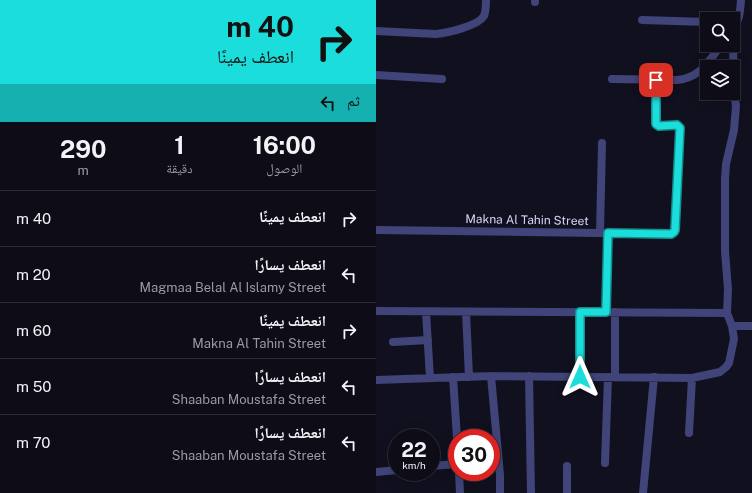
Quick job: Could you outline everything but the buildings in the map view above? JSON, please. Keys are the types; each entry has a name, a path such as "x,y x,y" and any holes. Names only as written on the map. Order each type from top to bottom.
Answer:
{"street":[{"path":"376,31 436,34 445,33 479,21 484,16 486,10 486,0"},
{"path":"740,12 741,0"},
{"path":"642,20 700,22"},
{"path":"612,79 685,80 703,69 716,52"},
{"path":"376,380 491,376 692,378 720,372 726,367 731,358 734,345 732,326 727,313 728,289 725,250 726,164 734,130 736,106 734,92 733,52"},
{"path":"376,75 442,80"},
{"name":"Makna Al Tahin Street","path":"376,230 671,234 675,230 680,128 677,125 659,126 656,124 656,80"},
{"path":"602,143 606,312"},
{"path":"376,311 727,313"},
{"path":"426,312 430,378"},
{"path":"466,312 470,377"},
{"path":"580,312 580,377"},
{"path":"605,462 612,377 615,312"},
{"path":"732,326 752,326"},
{"path":"393,342 428,340"},
{"path":"491,376 500,474 500,493"},
{"path":"529,376 531,493"},
{"path":"453,377 456,429"},
{"path":"643,493 654,377"},
{"path":"689,433 692,378"},
{"path":"566,493 567,466"},
{"path":"376,472 388,471"},
{"path":"459,481 460,493"}],"route":[{"path":"580,377 580,312 606,312 608,233 671,234 675,230 680,128 677,125 659,126 656,124 656,80"}]}
